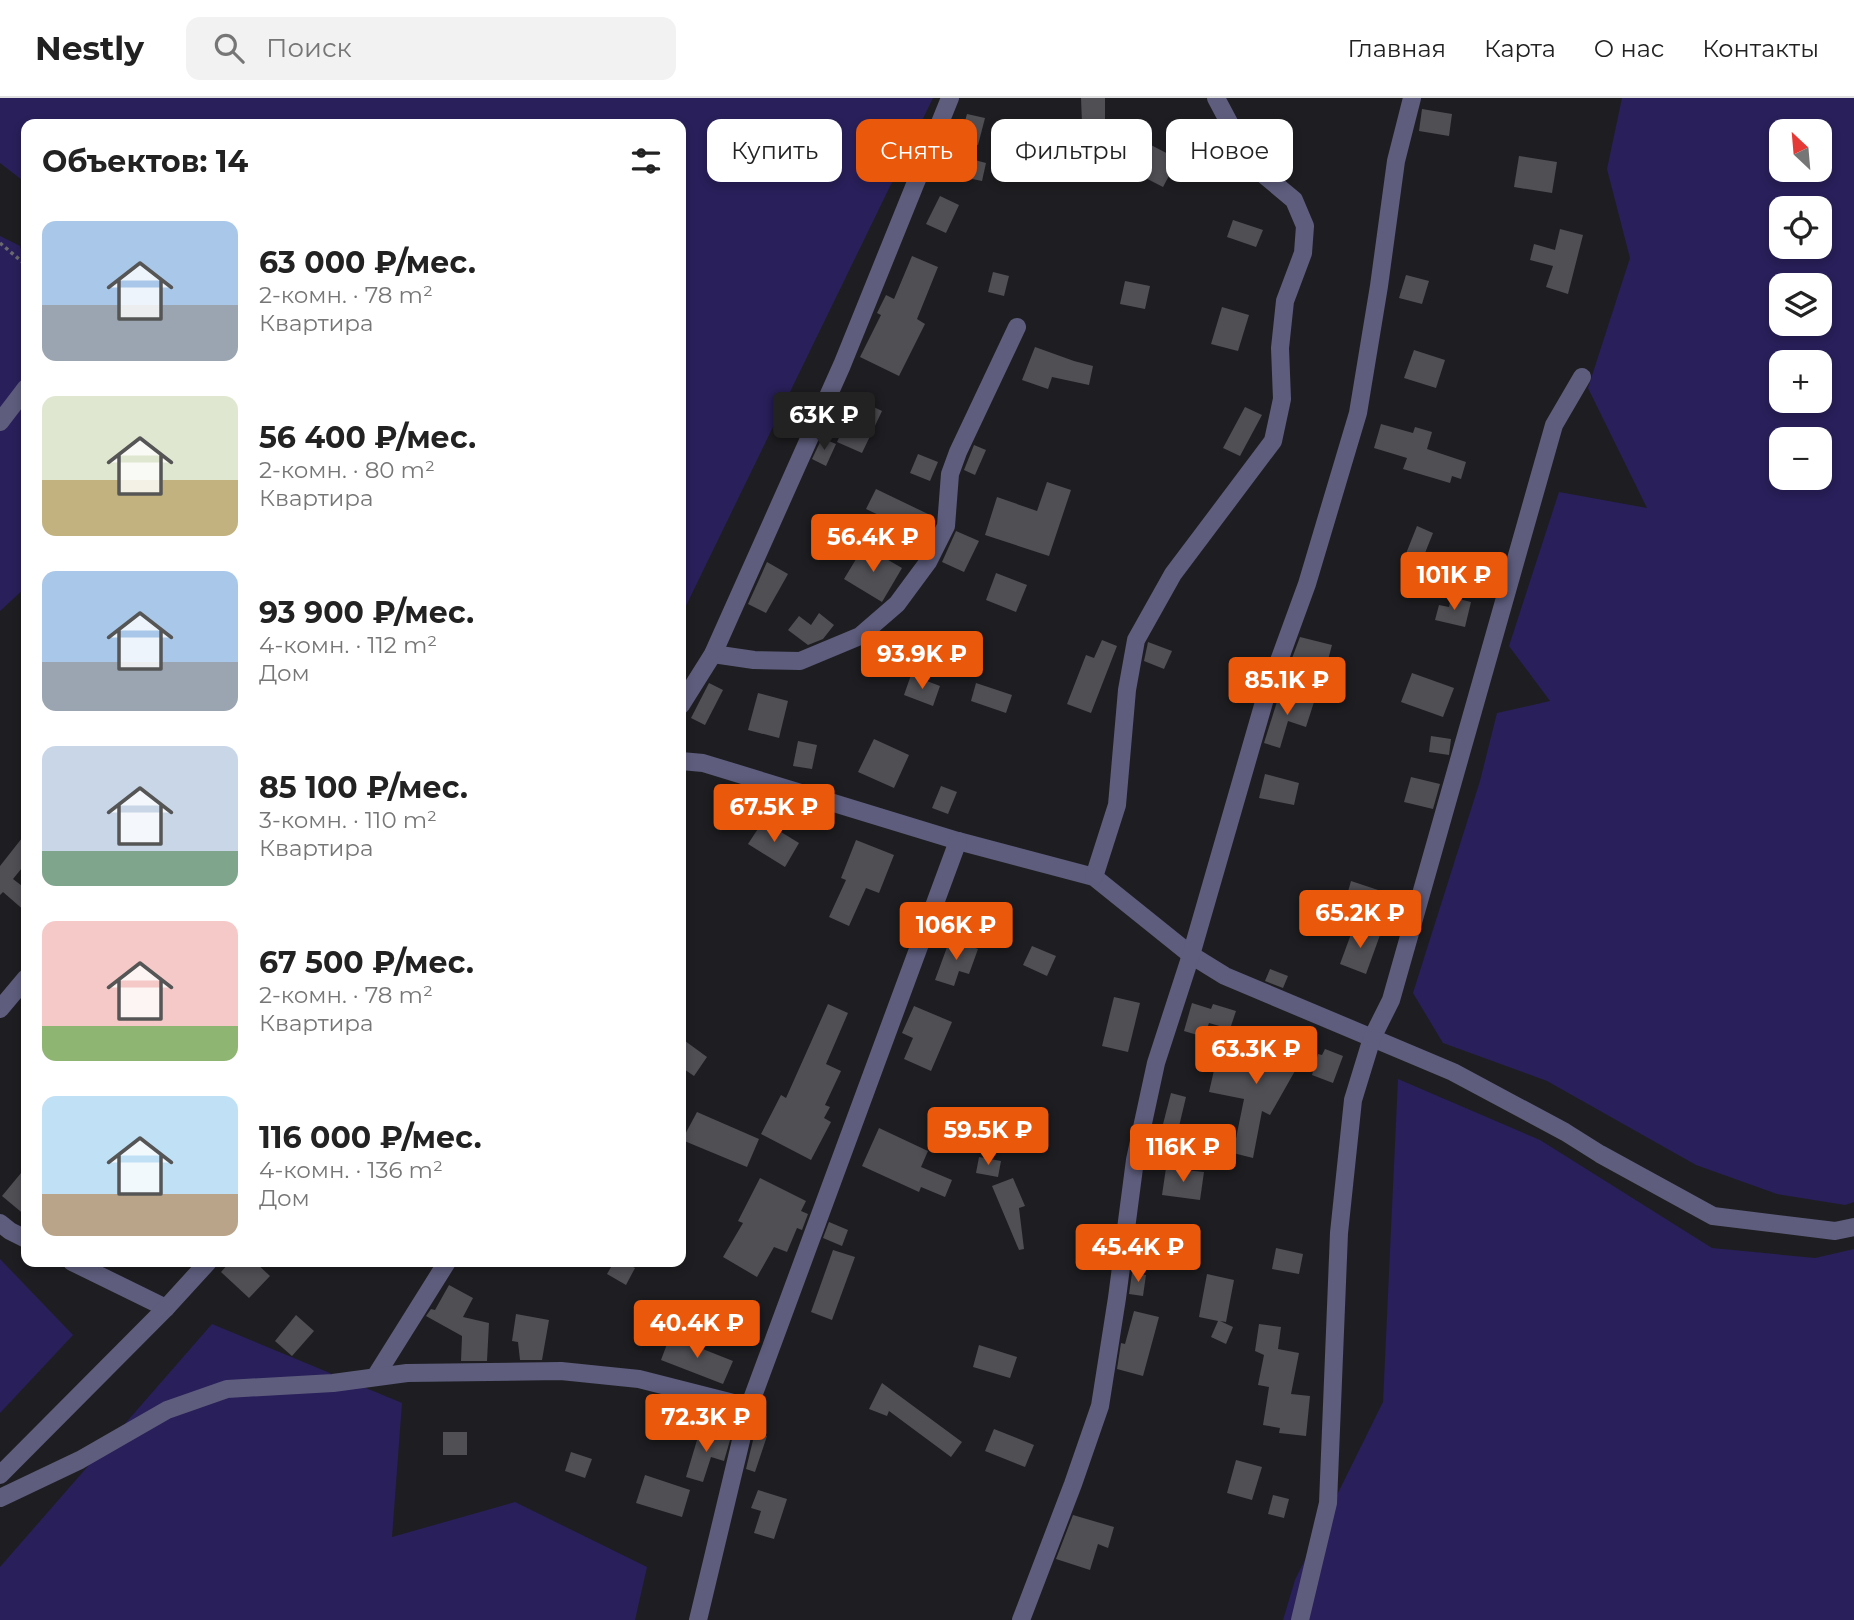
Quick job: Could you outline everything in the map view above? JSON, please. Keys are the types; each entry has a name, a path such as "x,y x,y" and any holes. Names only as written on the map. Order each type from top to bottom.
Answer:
{"street":[{"path":"686,697 713,653 842,365 950,98"},
{"path":"1094,877 1117,805 1127,690 1136,640 1173,574 1273,441 1282,399 1280,348 1286,301 1303,253 1305,226 1294,200 1251,164 1216,98"},
{"path":"1021,1620 1100,1406 1135,1160 1156,1063 1191,955 1264,702 1307,584 1358,414 1396,161 1412,98"},
{"path":"713,653 754,660 800,661 860,636 897,604 928,562 946,526 950,474 1017,327"},
{"path":"1300,1620 1328,1503 1339,1234 1353,1100 1372,1038 1391,1000 1554,425 1582,377"},
{"path":"0,422 21,395"},
{"path":"686,761 703,763 958,841 1094,877 1191,955 1224,976 1453,1072 1713,1216 1835,1231 1854,1227"},
{"path":"698,1620 748,1407 958,841"},
{"path":"0,1009 21,984"},
{"path":"0,1223 21,1236"},
{"path":"82,1267 166,1308"},
{"path":"0,1475 203,1267"},
{"path":"375,1377 444,1267"},
{"path":"0,1499 80,1460 167,1410 228,1389 333,1382 407,1373 561,1371 639,1379 748,1407"}],"path":[{"path":"0,243 21,261"}],"shaded area":[{"path":"0,98 933,98 923,119 856,119 856,182 892,182 686,606 686,119 21,119 21,179 0,163"},
{"path":"1622,98 1854,98 1854,1202 1845,1205 1777,1194 1696,1165 1547,1081 1443,1043 1413,993 1480,781 1497,713 1550,701 1509,646 1559,492 1647,508 1588,388 1630,258 1607,169"},
{"path":"0,236 20,246 21,250 21,592 0,611"},
{"path":"1398,1079 1540,1140 1712,1248 1815,1258 1854,1249 1854,1620 1283,1620 1295,1580 1383,1402"},
{"path":"0,1259 73,1335 0,1413"},
{"path":"212,1324 402,1403 392,1537 515,1502 647,1567 635,1620 0,1620 0,1567"}],"building":[{"path":"1081,98 1105,98 1105,119 1082,119"},
{"path":"1422,109 1452,114 1449,136 1419,131"},
{"path":"967,114 985,118 978,145 977,119 966,119"},
{"path":"1152,146 1166,153 1166,181 1163,187 1152,181"},
{"path":"1519,156 1557,162 1552,193 1514,187"},
{"path":"977,161 986,163 982,181 977,180"},
{"path":"940,196 959,205 946,233 926,224"},
{"path":"1233,220 1263,230 1256,247 1227,237"},
{"path":"1560,229 1583,235 1568,294 1546,287 1553,266 1530,260 1534,244 1555,250"},
{"path":"912,256 938,267 917,319 925,324 899,376 860,357 881,315 877,313 886,295 894,299"},
{"path":"993,272 1009,276 1004,296 988,292"},
{"path":"1406,275 1429,281 1422,304 1399,298"},
{"path":"1125,281 1150,286 1145,309 1120,304"},
{"path":"1222,307 1249,315 1238,351 1211,344"},
{"path":"1035,347 1093,366 1089,385 1052,377 1048,389 1022,380"},
{"path":"1414,350 1445,360 1436,388 1404,378"},
{"path":"857,399 882,411 862,453 837,442"},
{"path":"1245,407 1262,415 1240,456 1223,448"},
{"path":"1381,424 1413,433 1415,427 1432,432 1427,449 1466,462 1461,479 1452,476 1450,483 1403,469 1407,458 1374,448"},
{"path":"822,438 836,444 826,466 812,459"},
{"path":"974,445 986,450 975,475 964,470"},
{"path":"918,454 938,462 930,481 910,473"},
{"path":"1047,482 1071,490 1049,556 985,535 997,497 1037,511"},
{"path":"876,489 928,514 919,534 866,509"},
{"path":"1417,526 1433,533 1425,553 1432,556 1424,576 1401,566"},
{"path":"956,531 979,541 964,572 942,562"},
{"path":"864,546 902,568 882,602 844,579"},
{"path":"767,562 788,574 766,613 748,604"},
{"path":"996,573 1027,585 1016,612 986,600"},
{"path":"1451,597 1471,602 1465,627 1435,620 1439,605 1449,607"},
{"path":"819,613 834,625 823,639 808,645 788,630 799,616 811,625"},
{"path":"1300,637 1332,645 1325,671 1291,661"},
{"path":"1102,640 1117,646 1091,713 1067,704 1086,655 1094,658"},
{"path":"1148,642 1172,651 1164,669 1144,661"},
{"path":"1412,673 1454,688 1443,717 1401,702"},
{"path":"911,675 940,686 933,706 904,695"},
{"path":"709,683 723,690 705,725 691,718"},
{"path":"976,683 1012,695 1006,713 971,701"},
{"path":"1280,692 1314,702 1306,727 1288,721 1280,748 1264,743"},
{"path":"758,693 788,701 779,738 748,730"},
{"path":"1431,736 1451,739 1449,755 1429,752"},
{"path":"874,739 909,755 894,788 858,772"},
{"path":"798,741 817,745 812,769 793,766"},
{"path":"1265,774 1299,783 1294,805 1259,798"},
{"path":"1411,777 1440,784 1433,809 1404,802"},
{"path":"941,786 957,792 948,814 932,808"},
{"path":"763,821 799,843 785,867 748,844"},
{"path":"21,839 21,869 13,879 21,885 21,908 3,892 0,895 0,866"},
{"path":"856,840 894,855 879,893 866,888 849,926 829,917 846,880 841,878"},
{"path":"1351,881 1381,891 1374,915 1344,906"},
{"path":"1354,926 1380,935 1366,974 1340,964"},
{"path":"950,939 978,949 969,974 959,971 954,986 935,980"},
{"path":"1032,946 1056,956 1047,976 1023,965"},
{"path":"1270,969 1288,976 1283,988 1265,981"},
{"path":"1114,997 1140,1003 1128,1052 1102,1046"},
{"path":"1192,1003 1211,1009 1213,1004 1236,1011 1230,1029 1209,1023 1204,1037 1184,1031"},
{"path":"828,1004 848,1013 826,1064 841,1071 825,1105 830,1107 824,1118 831,1122 811,1160 761,1134 781,1095 786,1098"},
{"path":"914,1006 952,1022 931,1071 904,1059 913,1038 902,1033"},
{"path":"1254,1032 1304,1055 1270,1115 1262,1111 1253,1158 1233,1153 1244,1099 1209,1092 1215,1066 1238,1071"},
{"path":"686,1042 707,1057 694,1076 686,1070"},
{"path":"1325,1049 1343,1056 1333,1083 1312,1075 1318,1054 1322,1055"},
{"path":"1171,1093 1186,1097 1176,1139 1160,1136"},
{"path":"697,1112 759,1139 747,1167 686,1142 686,1133"},
{"path":"879,1128 928,1151 921,1167 952,1180 945,1197 921,1187 919,1192 862,1166"},
{"path":"979,1157 1001,1161 998,1177 976,1173"},
{"path":"1166,1168 1204,1172 1200,1200 1162,1195"},
{"path":"21,1173 21,1212 2,1196"},
{"path":"760,1178 806,1201 801,1211 808,1214 802,1230 797,1228 787,1252 774,1247 757,1277 723,1257 743,1223 738,1221"},
{"path":"1013,1178 1025,1206 1019,1208 1024,1249 1019,1250 992,1186"},
{"path":"829,1222 848,1230 842,1246 823,1238"},
{"path":"1276,1248 1303,1254 1299,1274 1272,1269"},
{"path":"833,1250 855,1257 832,1320 811,1312"},
{"path":"226,1267 260,1267 270,1276 249,1298 221,1272"},
{"path":"611,1267 635,1268 626,1285 607,1274"},
{"path":"1132,1273 1146,1275 1143,1296 1129,1294"},
{"path":"1207,1274 1234,1280 1226,1322 1220,1321 1233,1327 1226,1344 1211,1337 1218,1321 1199,1317"},
{"path":"449,1285 473,1298 463,1317 489,1323 487,1361 461,1361 462,1336 426,1316 431,1309 435,1310"},
{"path":"1134,1311 1159,1317 1143,1376 1117,1369 1121,1343 1125,1344"},
{"path":"516,1314 549,1320 542,1360 520,1360 518,1342 512,1341"},
{"path":"296,1315 314,1331 292,1356 275,1341"},
{"path":"1259,1324 1281,1327 1278,1349 1299,1353 1291,1394 1310,1396 1306,1436 1279,1433 1280,1428 1263,1425 1269,1387 1258,1385 1264,1355 1255,1351"},
{"path":"670,1336 733,1361 723,1384 661,1360"},
{"path":"979,1345 1017,1357 1010,1378 973,1367"},
{"path":"882,1383 962,1442 951,1457 889,1411 887,1416 869,1409"},
{"path":"994,1429 1034,1445 1025,1467 985,1451"},
{"path":"700,1430 730,1440 724,1461 711,1457 703,1482 686,1477"},
{"path":"443,1432 467,1432 467,1455 443,1455"},
{"path":"755,1432 767,1436 755,1472 746,1469"},
{"path":"571,1452 592,1459 585,1478 565,1471"},
{"path":"1236,1460 1262,1467 1252,1500 1227,1493"},
{"path":"645,1475 690,1490 682,1517 636,1503"},
{"path":"758,1490 787,1499 774,1539 754,1533 761,1511 751,1508"},
{"path":"1273,1495 1289,1499 1284,1518 1268,1514"},
{"path":"1073,1515 1114,1527 1108,1548 1098,1544 1090,1570 1056,1559"}]}
